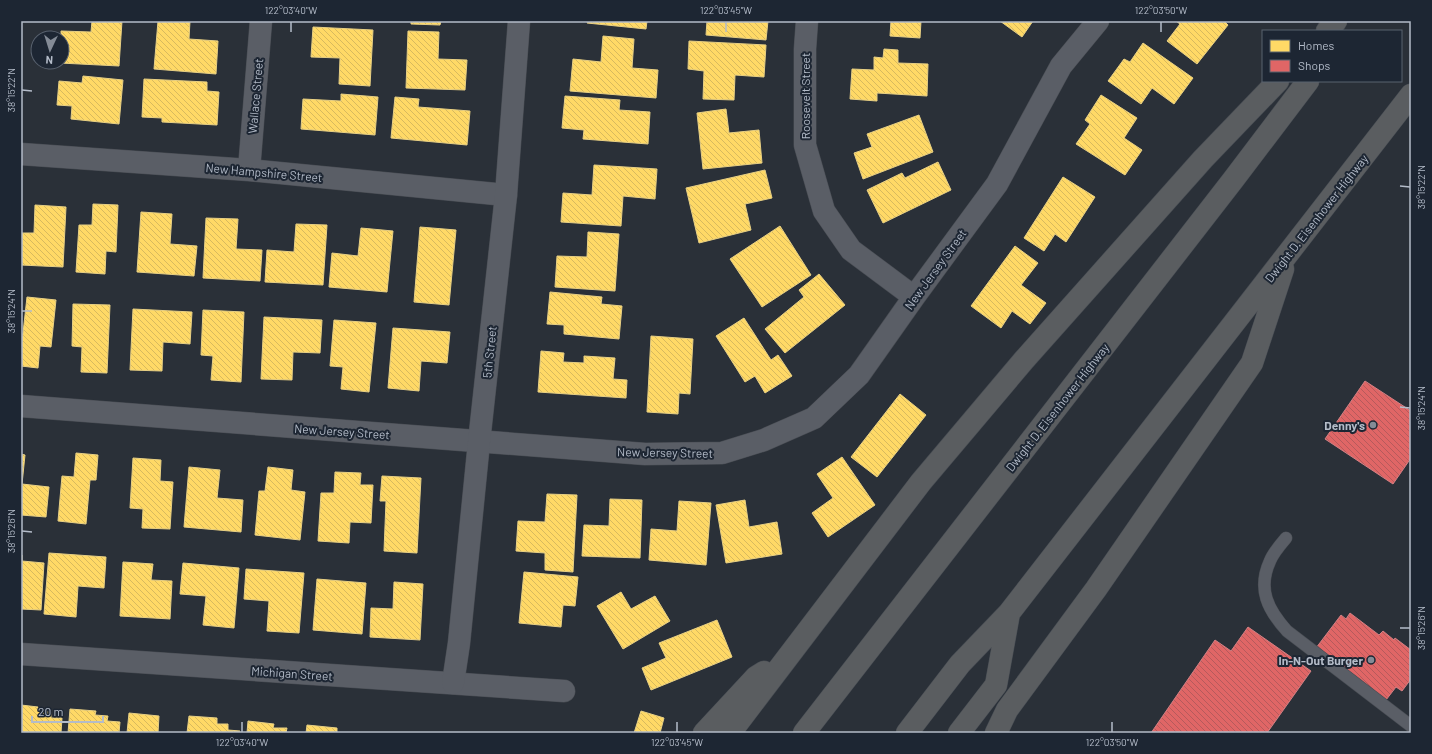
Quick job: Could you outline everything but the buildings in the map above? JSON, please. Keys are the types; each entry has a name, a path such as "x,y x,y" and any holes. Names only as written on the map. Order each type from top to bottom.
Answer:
{"highway":[{"path":"1327,30 1336,21"},
{"path":"1347,30 1354,21"},
{"path":"730,733 922,482 1024,360 1203,159 1277,82"},
{"name":"Dwight D. Eisenhower Highway","path":"804,733 1224,192 1307,82"},
{"name":"Dwight D. Eisenhower Highway","path":"907,733 960,664 1009,613 1411,95"},
{"path":"996,733 1007,710 1096,589 1252,363 1288,255"},
{"path":"959,733 996,685 1009,613"},
{"path":"704,733 756,677 788,658"}],"street":[{"name":"Wallace Street","path":"249,170 261,21"},
{"name":"5th Street","path":"453,683 459,643 506,194 519,21"},
{"name":"Roosevelt Street","path":"807,21 805,49 805,145 824,211 851,250 914,297"},
{"name":"New Jersey Street","path":"21,406 637,453 722,453 764,440 814,418 859,375 997,184 1061,66 1098,21"},
{"name":"New Hampshire Street","path":"21,154 249,170 506,194"},
{"name":"Michigan Street","path":"21,654 564,691"}],"lane":[{"path":"1286,538 1270,560 1264,585 1270,609 1276,619 1287,631 1411,726"}],"place":[{"name":"Denny's","path":"1373,425"},
{"name":"In-N-Out Burger","path":"1371,660"}]}
